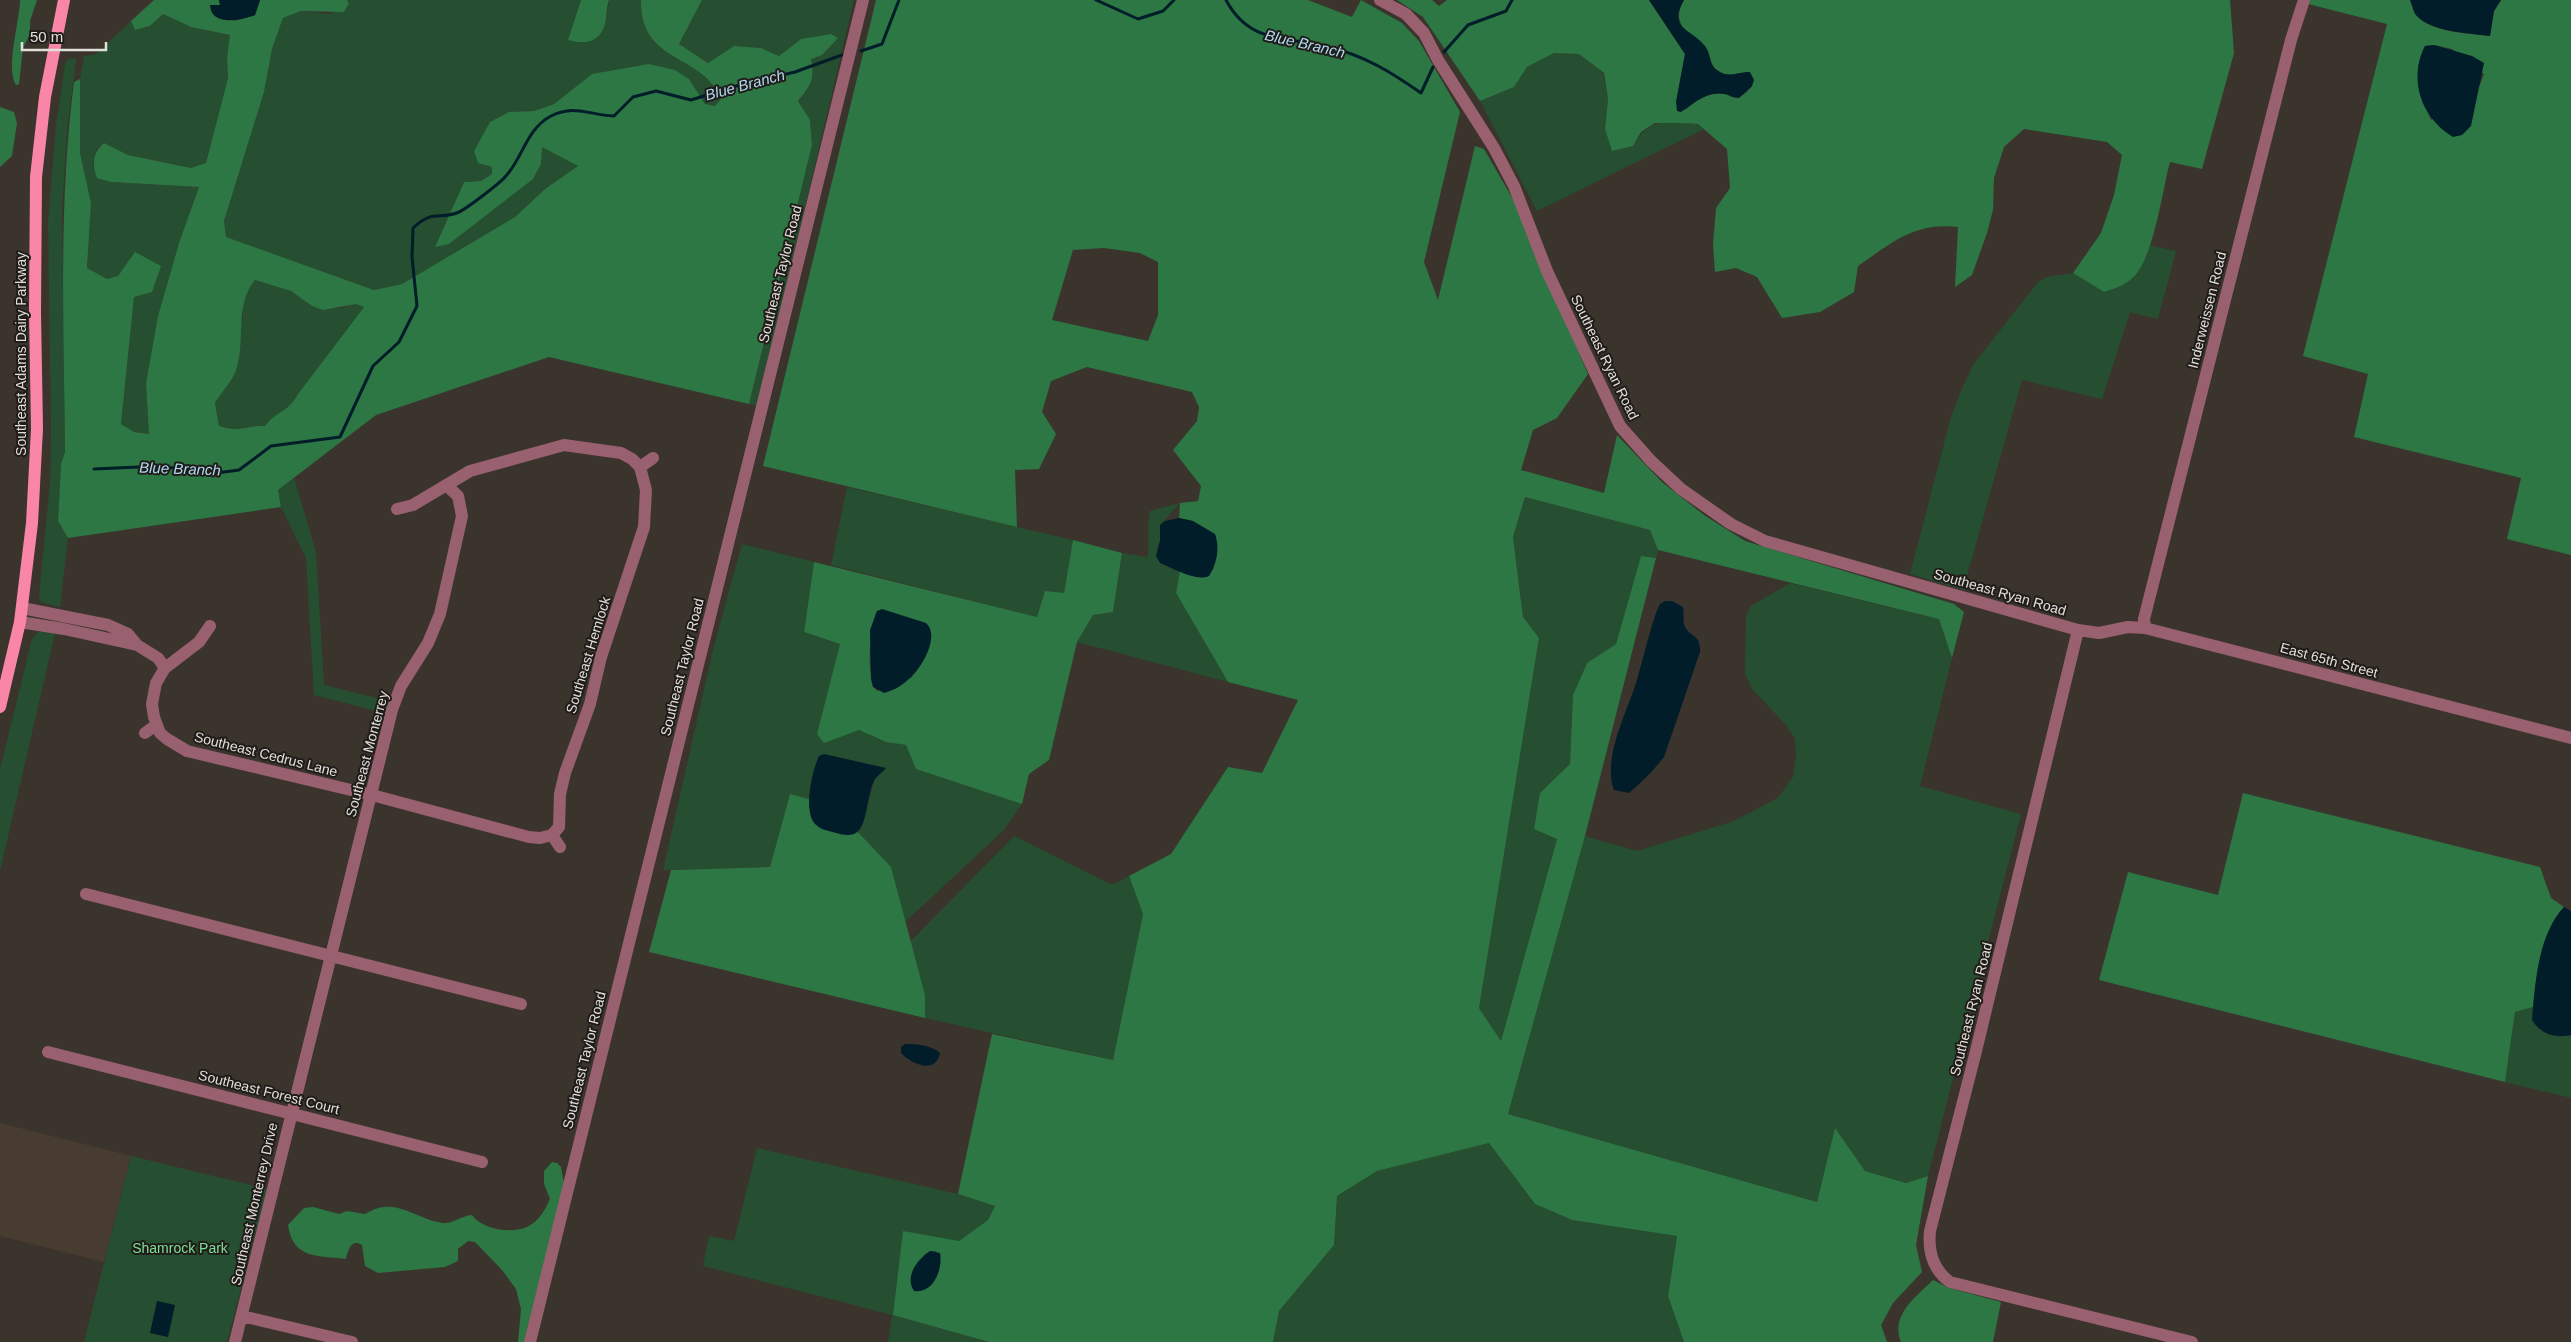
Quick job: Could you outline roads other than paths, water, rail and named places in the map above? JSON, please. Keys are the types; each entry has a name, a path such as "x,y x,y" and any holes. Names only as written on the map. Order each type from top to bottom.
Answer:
{"main road":[{"name":"Southeast Adams Dairy Parkway","path":"0,707 20,622 36,462 36,177 45,97 64,0"}],"street":[{"name":"Southeast Taylor Road","path":"530,1342 863,0"},
{"name":"Southeast Ryan Road","path":"1380,0 1406,14 1424,33 1514,186 1547,271 1620,426 1651,461 1681,489 1731,524 1765,540 2078,630 1976,1051 1930,1230 1928,1245 1936,1268 1950,1282 2192,1342"},
{"name":"Inderweissen Road","path":"2144,628 2144,619 2286,59 2304,0"},
{"path":"397,509 414,504 470,470 564,445 621,453 632,459 640,467 652,458"},
{"name":"Southeast Hemlock","path":"552,835 559,827 560,794 564,772 590,704 603,649 644,527 646,490 640,467"},
{"name":"Southeast Monterrey","path":"330,956 392,710 401,686 428,643 440,614 462,516 458,496 446,485"},
{"path":"22,608 108,625 128,634 137,645"},
{"path":"20,622 80,632 137,645 158,658 165,668 199,642 210,626"},
{"name":"East 65th Street","path":"2078,630 2100,633 2128,628 2144,628 2571,738"},
{"name":"Southeast Cedrus Lane","path":"165,668 156,683 150,729 160,733 187,752 372,795 529,837 540,838 552,835"},
{"path":"552,835 560,847"},
{"path":"86,894 521,1004"},
{"name":"Southeast Monterrey Drive","path":"235,1342 330,956"},
{"name":"Southeast Forest Court","path":"48,1052 482,1162"},
{"path":"242,1316 352,1342"}],"water":[{"path":"219,0 260,0 255,15 243,19 228,20 216,17 212,12 210,5 220,5"},
{"path":"1649,0 1684,0 1679,10 1678,17 1680,23 1683,28 1705,46 1716,70 1724,74 1750,72 1754,80 1752,86 1739,98 1726,94 1712,94 1701,98 1681,112 1677,111 1676,102 1685,54"},
{"path":"2410,0 2501,0 2494,11 2490,36 2450,31 2422,21 2414,12"},
{"path":"2434,45 2472,56 2484,63 2471,126 2462,135 2453,137 2442,129 2426,109 2421,97 2418,84 2420,59 2425,46"},
{"path":"1179,518 1193,521 1215,534 1217,555 1209,576 1198,577 1184,574 1160,563 1156,556 1160,541 1160,525 1165,521"},
{"path":"1665,601 1672,601 1683,607 1684,624 1698,641 1700,652 1664,757 1629,793 1614,790 1611,778 1613,750 1636,683 1650,630 1660,604"},
{"path":"882,609 926,623 930,628 931,635 931,642 925,658 916,672 902,685 884,693 873,687 871,679 870,630 877,611"},
{"path":"824,754 886,768 872,785 861,827 851,835 820,828 811,818 809,801 811,781 819,756"},
{"path":"2564,907 2571,911 2571,1035 2554,1036 2544,1032 2532,1020 2539,960 2543,945 2555,918"},
{"path":"905,1044 932,1048 940,1053 938,1060 929,1066 917,1064 901,1053 901,1047"},
{"path":"930,1251 940,1253 941,1260 938,1273 935,1280 926,1289 914,1291 911,1280 914,1268"},
{"path":"157,1301 175,1305 168,1337 150,1333"}],"waterway":[{"name":"Blue Branch","path":"861,51 882,44 899,0"},
{"name":"Blue Branch","path":"1096,0 1138,19 1163,11 1174,0"},
{"name":"Blue Branch","path":"1226,0 1246,25 1258,32 1329,47 1354,55 1388,72 1421,93 1433,67"},
{"name":"Blue Branch","path":"1444,52 1468,25 1506,11 1512,0"},
{"name":"Blue Branch","path":"94,469 161,466 209,474 239,470 271,446 340,437 373,366 399,342 417,306 412,257 413,228 427,218 459,212 496,185 511,170 530,137 543,122 551,116 575,110 614,116 633,97 656,91 691,100 732,87 795,72 842,55"}],"park label":[{"name":"Shamrock Park","path":"180,1248"}]}
